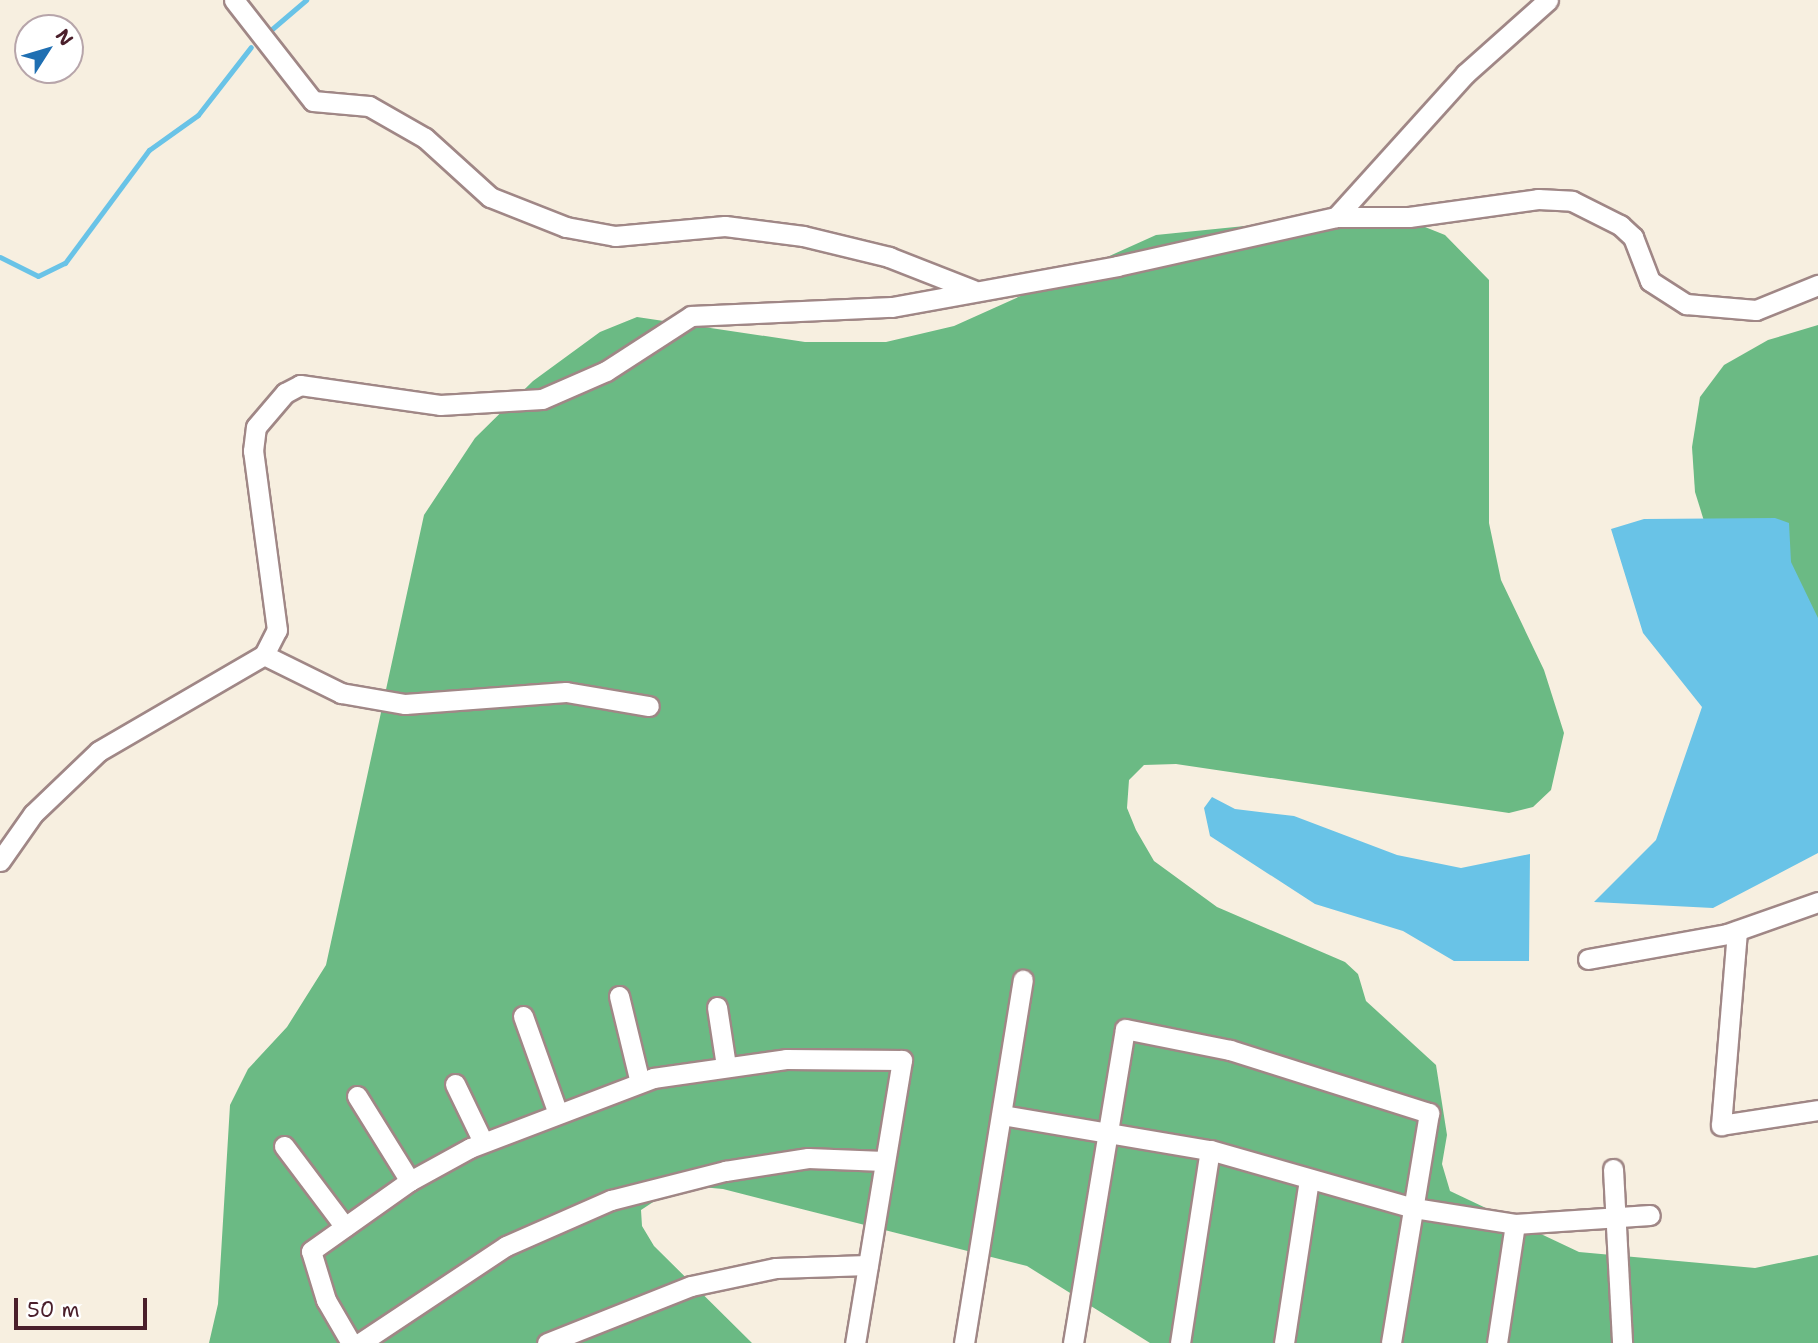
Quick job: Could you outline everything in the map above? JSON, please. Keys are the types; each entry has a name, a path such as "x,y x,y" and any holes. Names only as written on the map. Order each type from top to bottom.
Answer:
{"street":[{"path":"233,0 313,102 369,106 425,138 489,197 554,222 615,236 725,226 803,236 889,257 974,290"},
{"path":"1336,217 1465,74 1548,0"},
{"path":"0,861 33,814 99,751 264,655 277,630 253,451 256,428 285,393 300,385 440,405 542,399 606,371 691,316 892,307 1117,266 1336,217 1572,201 1620,225 1633,237 1650,281 1686,304 1756,310 1818,285"},
{"path":"264,655 341,693 405,704 566,692 649,706"},
{"path":"1588,959 1737,931 1818,902"},
{"path":"1737,931 1721,1125 1818,1110"},
{"path":"964,1343 1023,980"},
{"path":"620,996 640,1083"},
{"path":"717,1007 726,1066"},
{"path":"523,1016 557,1111"},
{"path":"1073,1343 1125,1029 1230,1050 1429,1113 1391,1343"},
{"path":"351,1343 326,1300 311,1251 410,1181 483,1142 557,1111 640,1083 726,1066 902,1060 855,1343"},
{"path":"455,1083 483,1142"},
{"path":"357,1096 410,1181"},
{"path":"1002,1115 1210,1150 1414,1208 1516,1224 1650,1215"},
{"path":"284,1146 345,1227"},
{"path":"1180,1343 1210,1150"},
{"path":"360,1343 506,1246 611,1200 794,1160 884,1161"},
{"path":"1613,1169 1622,1343"},
{"path":"1284,1343 1309,1179"},
{"path":"1497,1343 1516,1224"},
{"path":"547,1343 691,1286 776,1268 868,1265"}],"green space":[{"path":"1344,216 1415,223 1445,235 1489,280 1489,523 1501,580 1544,670 1564,733 1551,790 1533,807 1509,813 1176,764 1144,765 1129,780 1127,808 1136,830 1154,861 1217,907 1345,962 1358,974 1366,1001 1436,1065 1447,1135 1442,1164 1450,1191 1579,1252 1755,1268 1818,1255 1818,1343 1150,1343 1027,1266 723,1189 679,1185 641,1210 642,1226 654,1246 752,1343 209,1343 218,1304 230,1105 248,1069 287,1027 326,965 424,515 475,438 533,381 600,332 637,317 805,342 886,342 954,326 1156,235"},
{"path":"1818,325 1818,677 1709,537 1695,492 1692,447 1700,397 1724,365 1768,340"}],"water":[{"path":"1775,518 1789,523 1791,562 1818,618 1818,853 1713,908 1594,902 1656,840 1702,707 1643,633 1611,529 1644,519"},
{"path":"1212,797 1235,809 1294,816 1397,855 1461,868 1530,854 1529,961 1454,961 1403,931 1315,904 1210,836 1204,808"}],"waterway":[{"path":"272,29 306,0"},
{"path":"0,257 38,276 65,263 149,150 198,115 251,47"}]}
